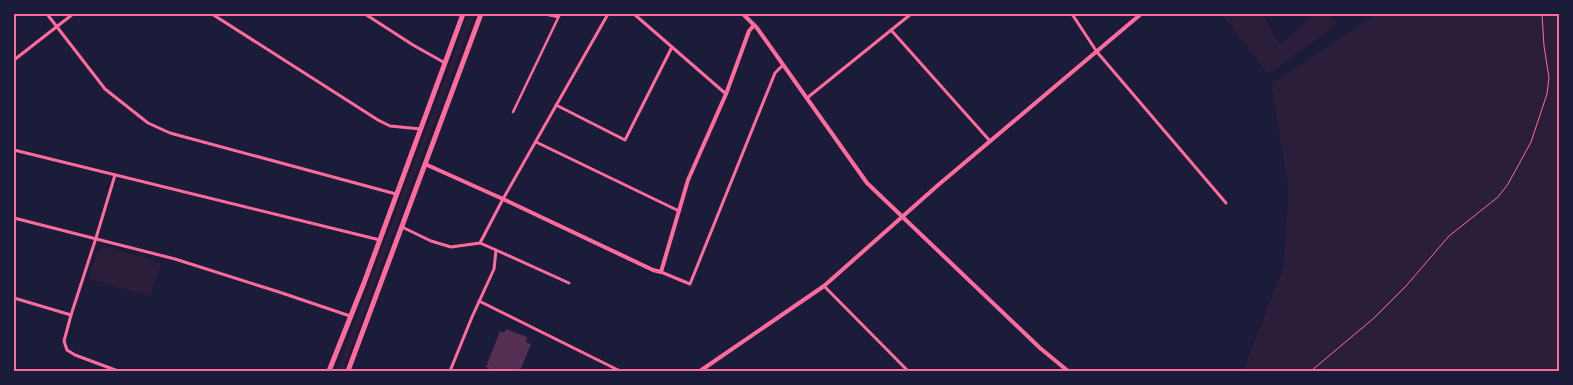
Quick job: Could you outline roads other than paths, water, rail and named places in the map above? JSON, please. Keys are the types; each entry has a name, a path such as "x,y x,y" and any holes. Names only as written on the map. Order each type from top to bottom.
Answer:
{"main road":[{"path":"329,371 380,240 463,14"},
{"path":"348,371 481,14"}],"street":[{"path":"47,14 105,90 148,123 170,133 396,194"},
{"path":"14,60 73,14"},
{"path":"212,14 378,120 390,126 420,129"},
{"path":"366,14 413,45 445,63"},
{"path":"513,112 559,16 544,14"},
{"path":"480,243 608,14"},
{"path":"634,14 726,94"},
{"path":"743,14 754,25 867,183 1040,348 1068,371"},
{"path":"807,98 911,14"},
{"path":"1072,14 1097,52 1226,203"},
{"path":"700,371 824,286 990,141 1141,14"},
{"path":"661,272 688,180 754,25"},
{"path":"891,30 990,141"},
{"path":"556,105 625,140 672,47"},
{"path":"425,164 644,266 690,284 776,73 783,65"},
{"path":"536,142 679,211"},
{"path":"14,150 380,240"},
{"path":"115,175 64,340 67,350 75,355 118,371"},
{"path":"14,218 175,259 351,316"},
{"path":"402,227 431,241 451,247 480,243 569,283"},
{"path":"451,371 494,269 496,250"},
{"path":"824,286 908,371"},
{"path":"14,298 71,315"},
{"path":"479,301 620,371"}],"lane":[{"path":"1311,371 1374,318 1406,286 1449,236 1498,197 1508,184 1531,142 1547,94 1549,78 1542,14"}]}
